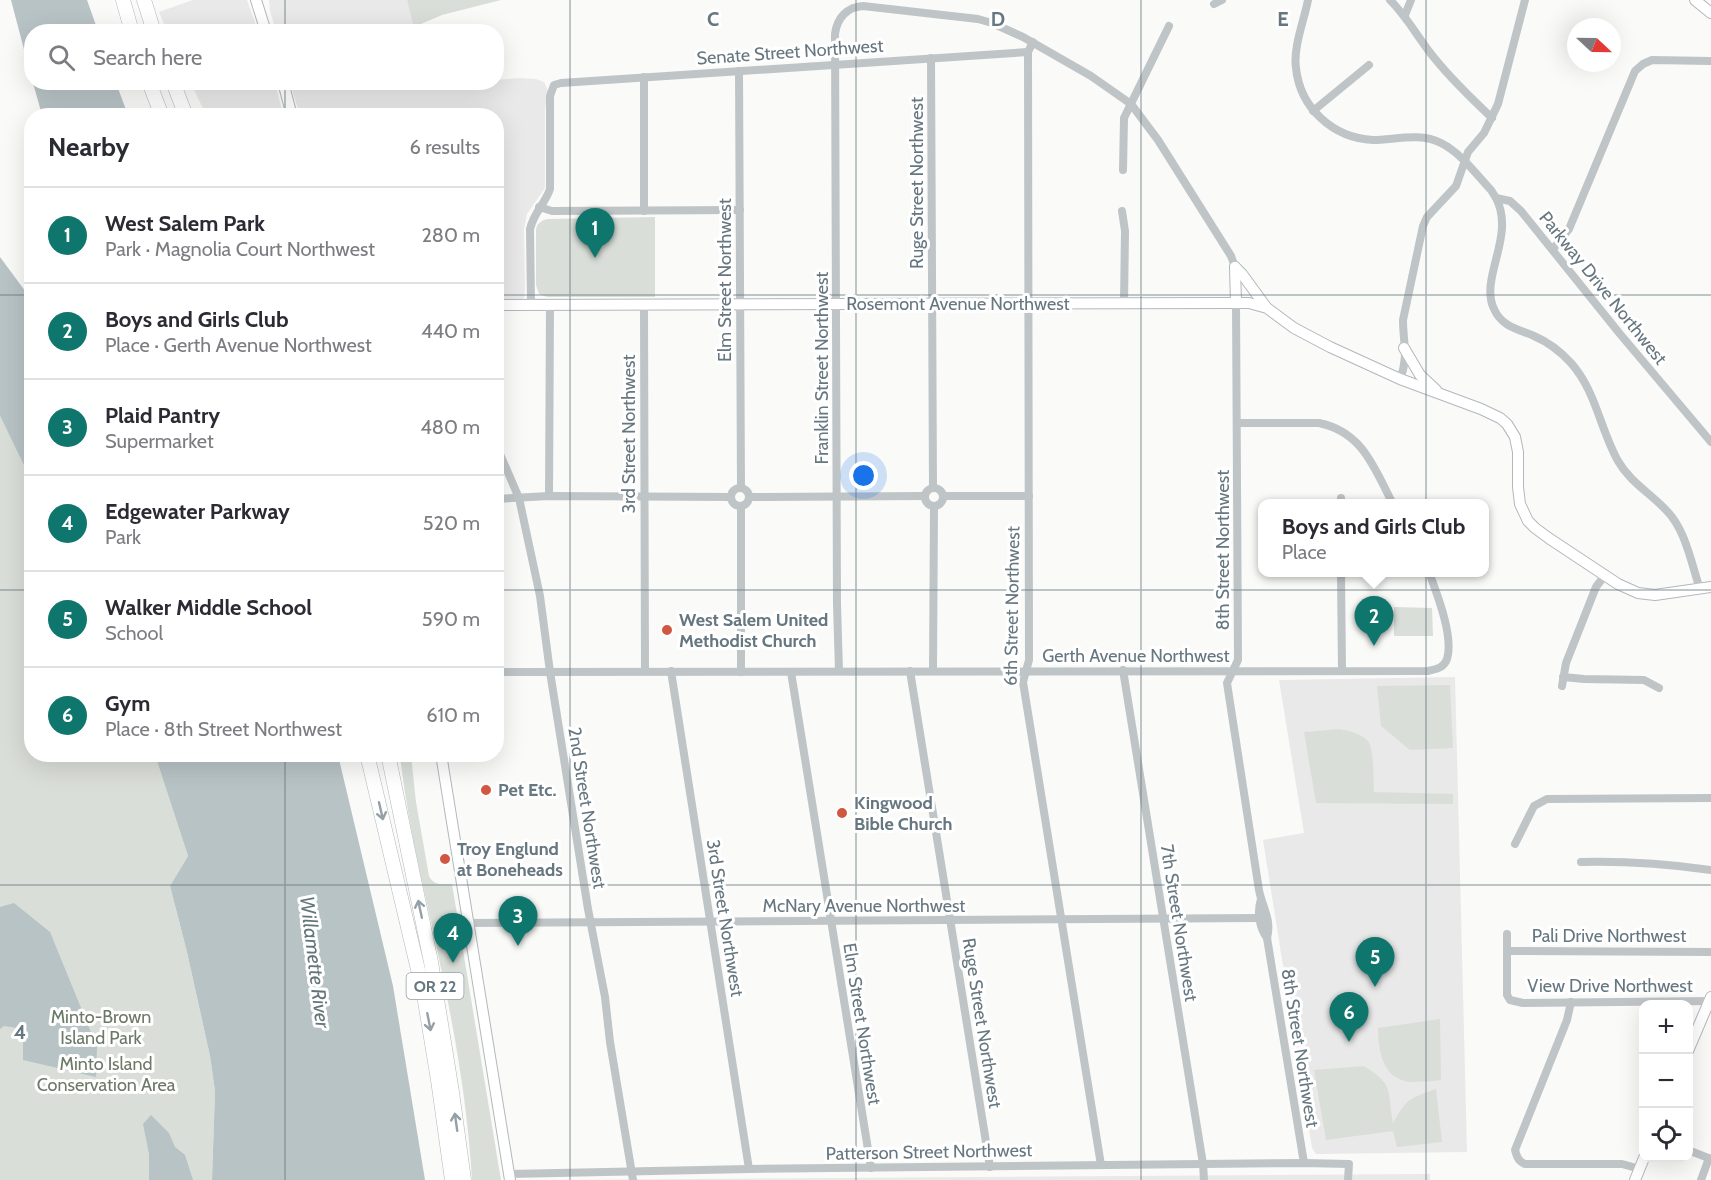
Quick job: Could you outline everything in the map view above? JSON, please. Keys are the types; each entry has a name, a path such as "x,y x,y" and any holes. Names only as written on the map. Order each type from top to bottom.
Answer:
{"highway":[{"path":"123,0 130,24"},
{"path":"144,0 152,24"},
{"path":"152,90 159,108"},
{"path":"176,90 183,108"},
{"name":"OR 22","path":"370,762 424,995 452,1180"},
{"name":"OR 22","path":"389,762 441,1020 464,1180"},
{"name":"OR 22","path":"394,762 396,794"}],"street":[{"path":"256,0 264,24"},
{"path":"1308,0 1296,51 1295,67 1299,86 1313,111 1368,65"},
{"path":"1390,0 1405,15 1436,60 1492,118"},
{"path":"1405,15 1411,0"},
{"path":"1400,379 1405,367 1403,320 1423,226 1427,218 1456,186 1468,152 1492,118 1498,104 1525,0"},
{"path":"1695,0 1711,14"},
{"name":"Franklin Street Northwest","path":"839,672 836,27 844,14 856,7 886,8 978,19 1008,29 1033,42"},
{"path":"1124,170 1125,118 1169,26"},
{"path":"1033,42 1091,76 1131,104 1158,140 1231,256 1235,267 1236,303"},
{"name":"6th Street Northwest","path":"1033,42 1028,52 1029,660 1023,682 1101,1165"},
{"name":"Senate Street Northwest","path":"540,207 550,189 550,96 554,85 1028,52"},
{"name":"Ruge Street Northwest","path":"931,58 933,488"},
{"path":"1553,249 1569,229 1635,71 1652,60 1711,61"},
{"name":"Elm Street Northwest","path":"739,71 741,488"},
{"path":"644,77 644,211"},
{"path":"284,90 290,108"},
{"name":"Parkway Drive Northwest","path":"1313,111 1332,128 1354,138 1372,140 1424,138 1440,142 1451,150 1491,190 1496,198 1510,201 1516,206 1711,442"},
{"path":"1496,198 1501,211 1502,228 1491,286 1490,299 1494,310 1501,321 1507,325 1533,335 1560,352 1582,377 1597,408 1607,440 1626,473 1676,522 1705,588"},
{"path":"531,305 530,229 532,218 540,207 552,212 740,210"},
{"path":"1122,211 1125,231 1125,303"},
{"path":"1235,267 1267,308"},
{"name":"8th Street Northwest","path":"1236,303 1238,660 1227,683 1261,899 1265,906 1269,930 1267,938 1304,1163"},
{"name":"Rosemont Avenue Northwest","path":"504,305 1257,304 1267,308 1307,336 1400,379 1492,414 1507,424 1517,444 1520,504 1528,521 1550,539 1605,575 1629,590 1645,594 1668,595 1705,588"},
{"path":"549,496 550,305"},
{"name":"3rd Street Northwest","path":"644,305 645,671"},
{"path":"1404,348 1420,375 1444,396"},
{"path":"1237,423 1331,425 1343,431 1364,449 1390,499"},
{"name":"2nd Street Northwest","path":"504,463 519,498 540,596 550,672 605,997 632,1176"},
{"path":"731,497 736,489 741,488 747,492 749,497"},
{"path":"934,506 926,501 925,496 929,489 938,489 943,496"},
{"path":"504,499 549,496 731,497"},
{"path":"749,497 925,496"},
{"path":"943,496 1029,496"},
{"path":"934,506 939,504 943,496"},
{"path":"731,497 733,502 741,506"},
{"path":"741,506 748,501 749,497"},
{"path":"741,506 741,672"},
{"path":"933,671 934,506"},
{"path":"1562,686 1566,663 1596,587 1605,575"},
{"path":"1341,577 1342,671"},
{"name":"Gerth Avenue Northwest","path":"504,672 1428,671 1440,669 1447,661 1448,631 1430,577"},
{"name":"7th Street Northwest","path":"1123,670 1204,1180"},
{"name":"3rd Street Northwest","path":"671,671 749,1169"},
{"name":"Ruge Street Northwest","path":"910,671 990,1167"},
{"name":"Elm Street Northwest","path":"791,672 871,1168"},
{"path":"1563,677 1644,680 1659,688"},
{"path":"442,762 510,1177"},
{"path":"1515,844 1534,806 1552,798 1711,798"},
{"path":"1581,862 1643,862 1711,870"},
{"name":"8th Street Northwest","path":"1261,899 1258,907 1261,930 1267,938"},
{"name":"McNary Avenue Northwest","path":"469,923 1260,918"},
{"path":"1507,934 1507,951"},
{"name":"Pali Drive Northwest","path":"1507,951 1711,952"},
{"name":"View Drive Northwest","path":"1507,951 1507,995 1510,1000 1522,1003 1710,999"},
{"path":"1693,1041 1710,999"},
{"path":"1571,1002 1568,1020 1515,1150 1519,1160 1525,1164 1622,1164 1640,1169"},
{"path":"1693,1152 1710,1159 1701,1180"},
{"path":"1635,1180 1643,1162"},
{"name":"Patterson Street Northwest","path":"510,1177 632,1176 749,1169 1304,1163 1349,1164 1348,1180"}],"shaded area":[{"path":"193,0 247,0 256,24 164,24 159,12"},
{"path":"269,0 407,0 414,24 274,24"},
{"path":"504,79 536,79 544,82 548,91 545,109 545,188 527,214 524,229 525,288 524,298 521,300 504,300 504,108 298,108 292,90 504,90"},
{"path":"194,90 277,90 281,108 203,108"},
{"path":"1455,677 1467,1152 1316,1154 1312,1148 1263,840 1304,833 1279,680"},
{"path":"1430,1174 1430,1180 550,1180"}],"green space":[{"path":"407,0 501,0 442,15 421,24 413,24"},
{"path":"655,217 655,297 547,297 539,294 536,285 536,230 541,222 547,219"},
{"name":"Minto-Brown Island Park","path":"0,416 24,466 24,762 157,762 188,856 170,886 210,1056 215,1091 212,1180 0,1180"},
{"path":"1394,607 1432,608 1433,636 1394,636"},
{"path":"1450,685 1453,748 1410,750 1381,726 1377,686"},
{"path":"1340,729 1361,736 1370,744 1374,792 1453,794 1453,804 1316,803 1304,732"},
{"path":"401,762 412,762 429,876 436,883 452,884 501,1180 472,1180 468,1129 457,1053 413,839"},
{"path":"1440,1019 1441,1080 1412,1082 1402,1080 1388,1071 1381,1055 1378,1028"},
{"path":"1364,1066 1381,1078 1385,1084 1393,1123 1406,1103 1436,1089 1442,1142 1397,1147 1393,1131 1326,1140 1314,1070"}],"water":[{"path":"11,0 87,0 96,24 24,24 24,49"},
{"path":"35,90 119,90 125,108 40,108"},
{"path":"0,257 24,290 24,466 0,416"},
{"name":"Willamette River","path":"157,762 340,762 393,986 425,1180 212,1180 215,1091 210,1056 170,886 188,856"},
{"path":"14,903 50,932 97,1047 96,1077 23,1060 23,1029 4,1026 0,1029 0,907"},
{"path":"151,1115 169,1133 175,1147 185,1155 193,1180 149,1180 149,1154 143,1124"}],"place":[{"name":"West Salem Park","path":"595,258"},
{"name":"West Salem United Methodist Church","path":"667,630"},
{"name":"Boys and Girls Club","path":"1374,646"},
{"name":"Pet Etc.","path":"486,790"},
{"name":"Kingwood Bible Church","path":"842,813"},
{"name":"Troy Englund at Boneheads","path":"445,859"},
{"name":"Plaid Pantry","path":"518,946"},
{"name":"Edgewater Parkway","path":"453,963"},
{"name":"Walker Middle School","path":"1375,987"},
{"name":"Gym","path":"1349,1042"}],"park label":[{"name":"Minto Island Conservation Area","path":"106,1074"}]}
